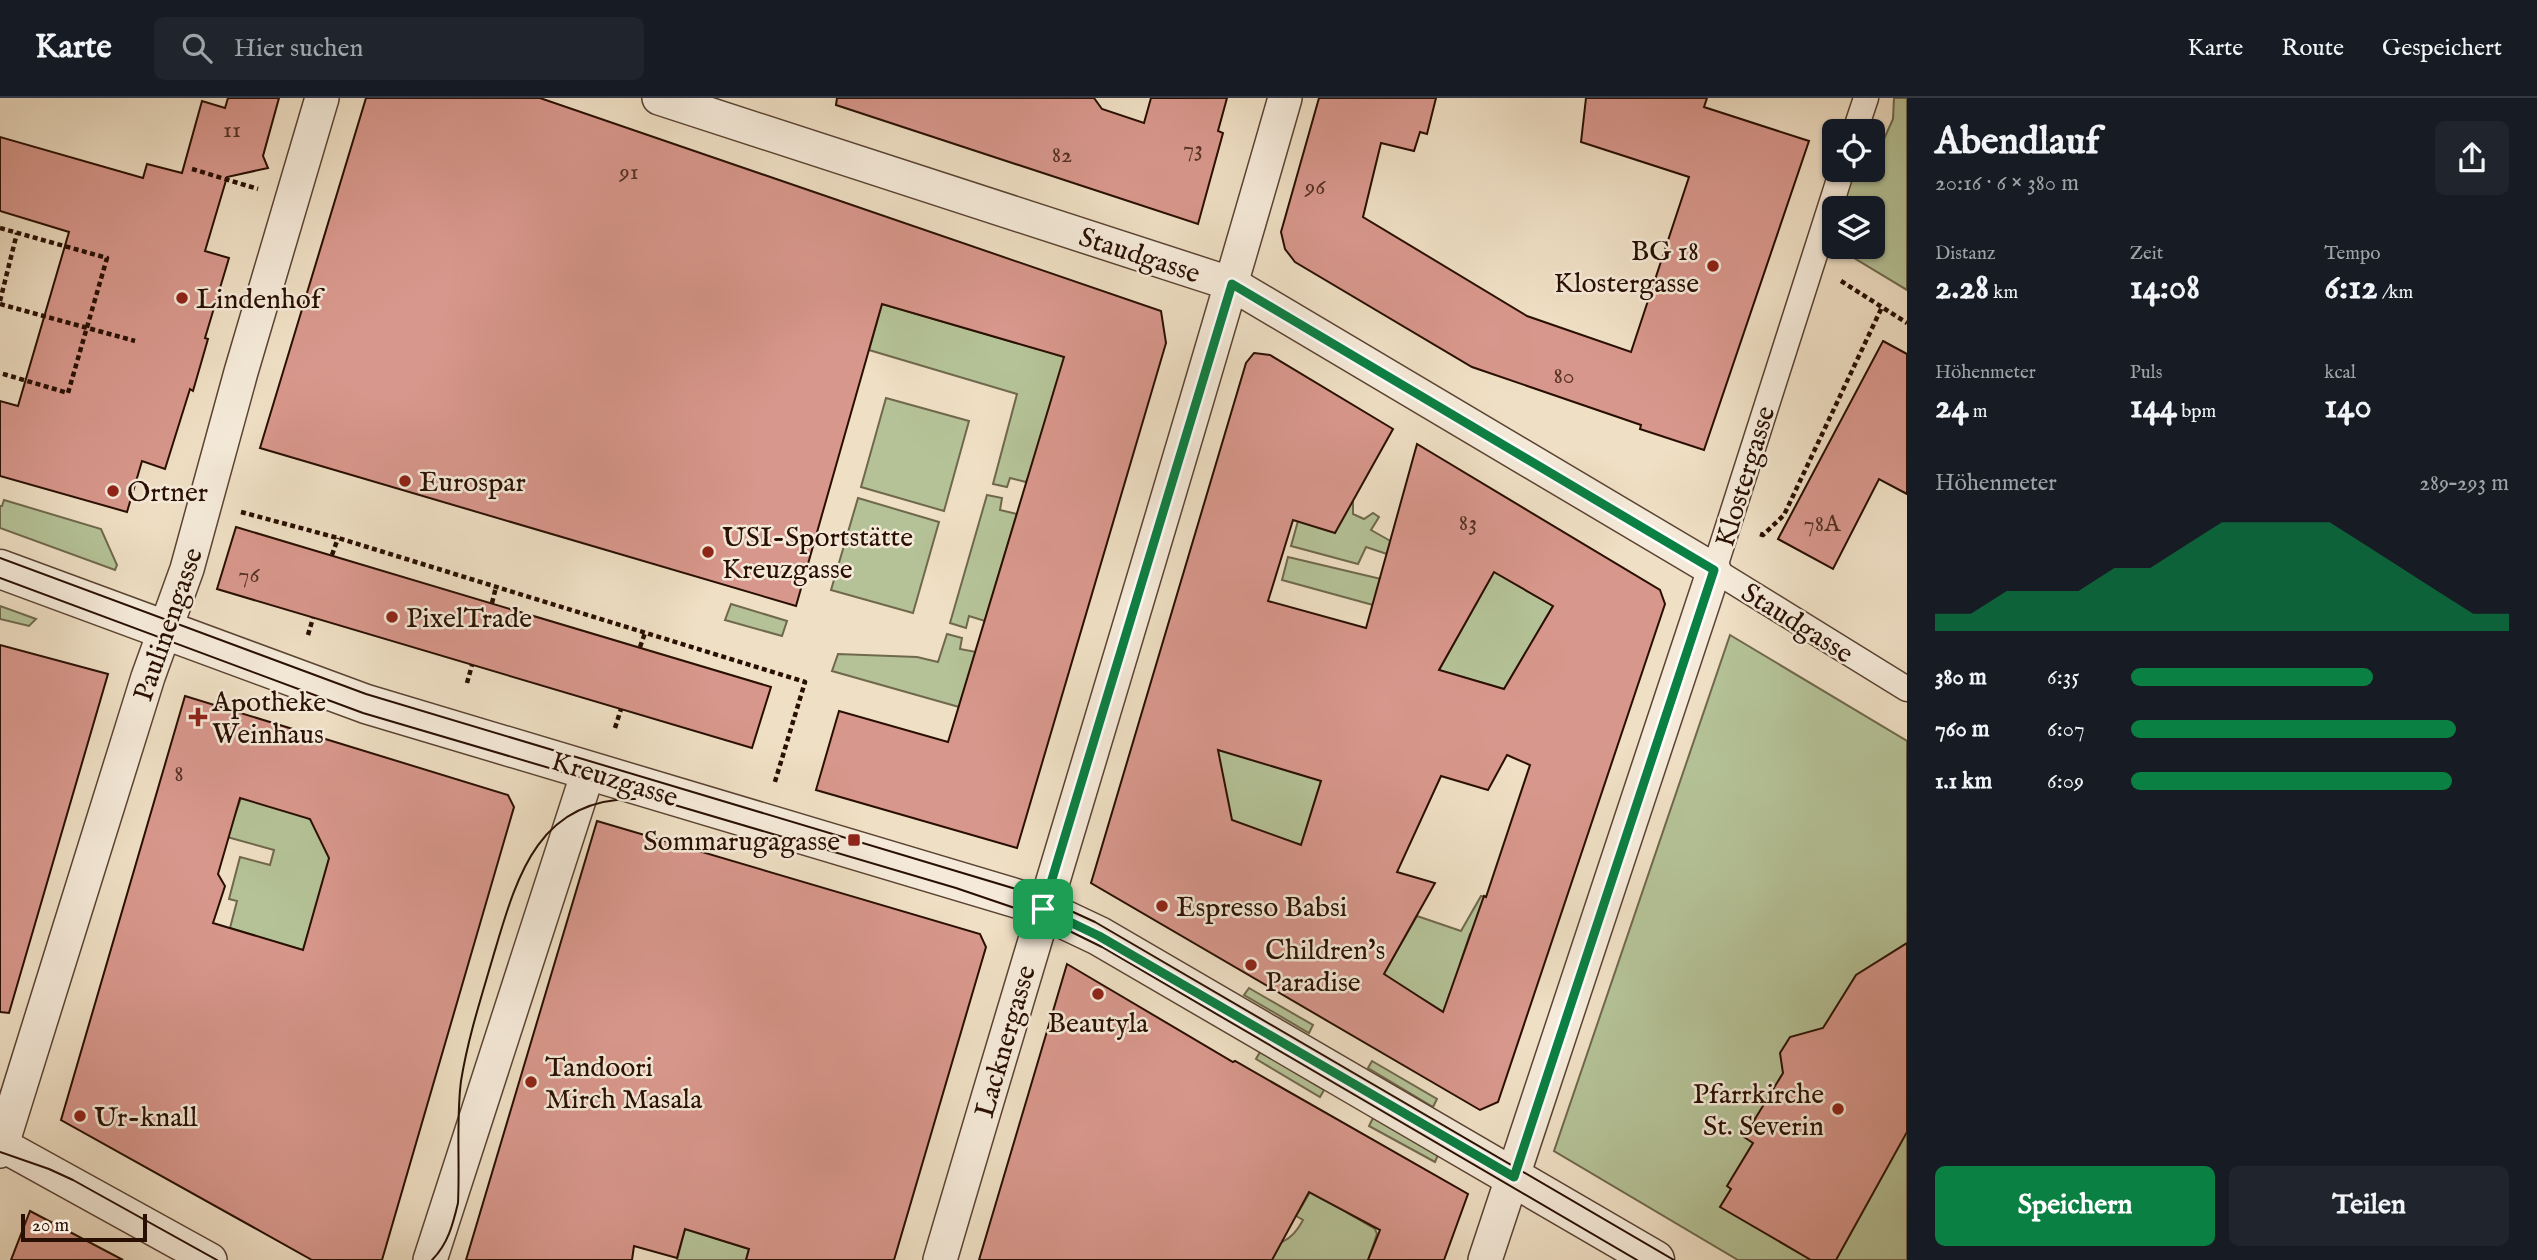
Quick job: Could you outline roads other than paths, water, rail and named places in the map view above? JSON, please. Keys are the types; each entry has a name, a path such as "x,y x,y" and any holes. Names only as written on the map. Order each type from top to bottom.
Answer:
{"street":[{"name":"Paulinengasse","path":"0,1147 148,677 187,569 241,372 322,98"},
{"name":"Staudgasse","path":"659,98 1232,284 1714,570 1907,689"},
{"name":"Lacknergasse","path":"940,1260 1232,284 1285,98"},
{"path":"1859,119 1866,98"},
{"name":"Klostergasse","path":"1485,1260 1714,570 1838,182"},
{"name":"Kreuzgasse","path":"0,569 366,704 1025,901 1099,936 1655,1260"},
{"path":"429,1260 589,769"},
{"path":"0,1147 210,1260"}],"tram line":[{"path":"0,558 366,694 1036,895 1095,922 1674,1260"},
{"path":"0,578 363,713 956,888 1041,917 1102,947 1637,1260"},
{"path":"432,1260 446,1240 458,1203 458,1126 461,1081 467,1049 502,928 522,873 535,849 553,828 574,812 601,802 635,799"},
{"path":"0,1152 73,1180 217,1260"}],"place":[{"name":"BG 18 Klostergasse","path":"1713,266"},
{"name":"Lindenhof","path":"182,298"},
{"name":"Eurospar","path":"405,481"},
{"name":"Ortner","path":"113,491"},
{"name":"USI-Sportstätte Kreuzgasse","path":"708,552"},
{"name":"PixelTrade","path":"392,617"},
{"name":"Apotheke Weinhaus","path":"198,717"},
{"name":"Sommarugagasse","path":"854,840"},
{"name":"Espresso Babsi","path":"1162,906"},
{"name":"Children's Paradise","path":"1251,965"},
{"name":"Beautyla","path":"1098,994"},
{"name":"Tandoori Mirch Masala","path":"531,1082"},
{"name":"Pfarrkirche St. Severin","path":"1838,1109"},
{"name":"Ur-knall","path":"80,1116"}]}
